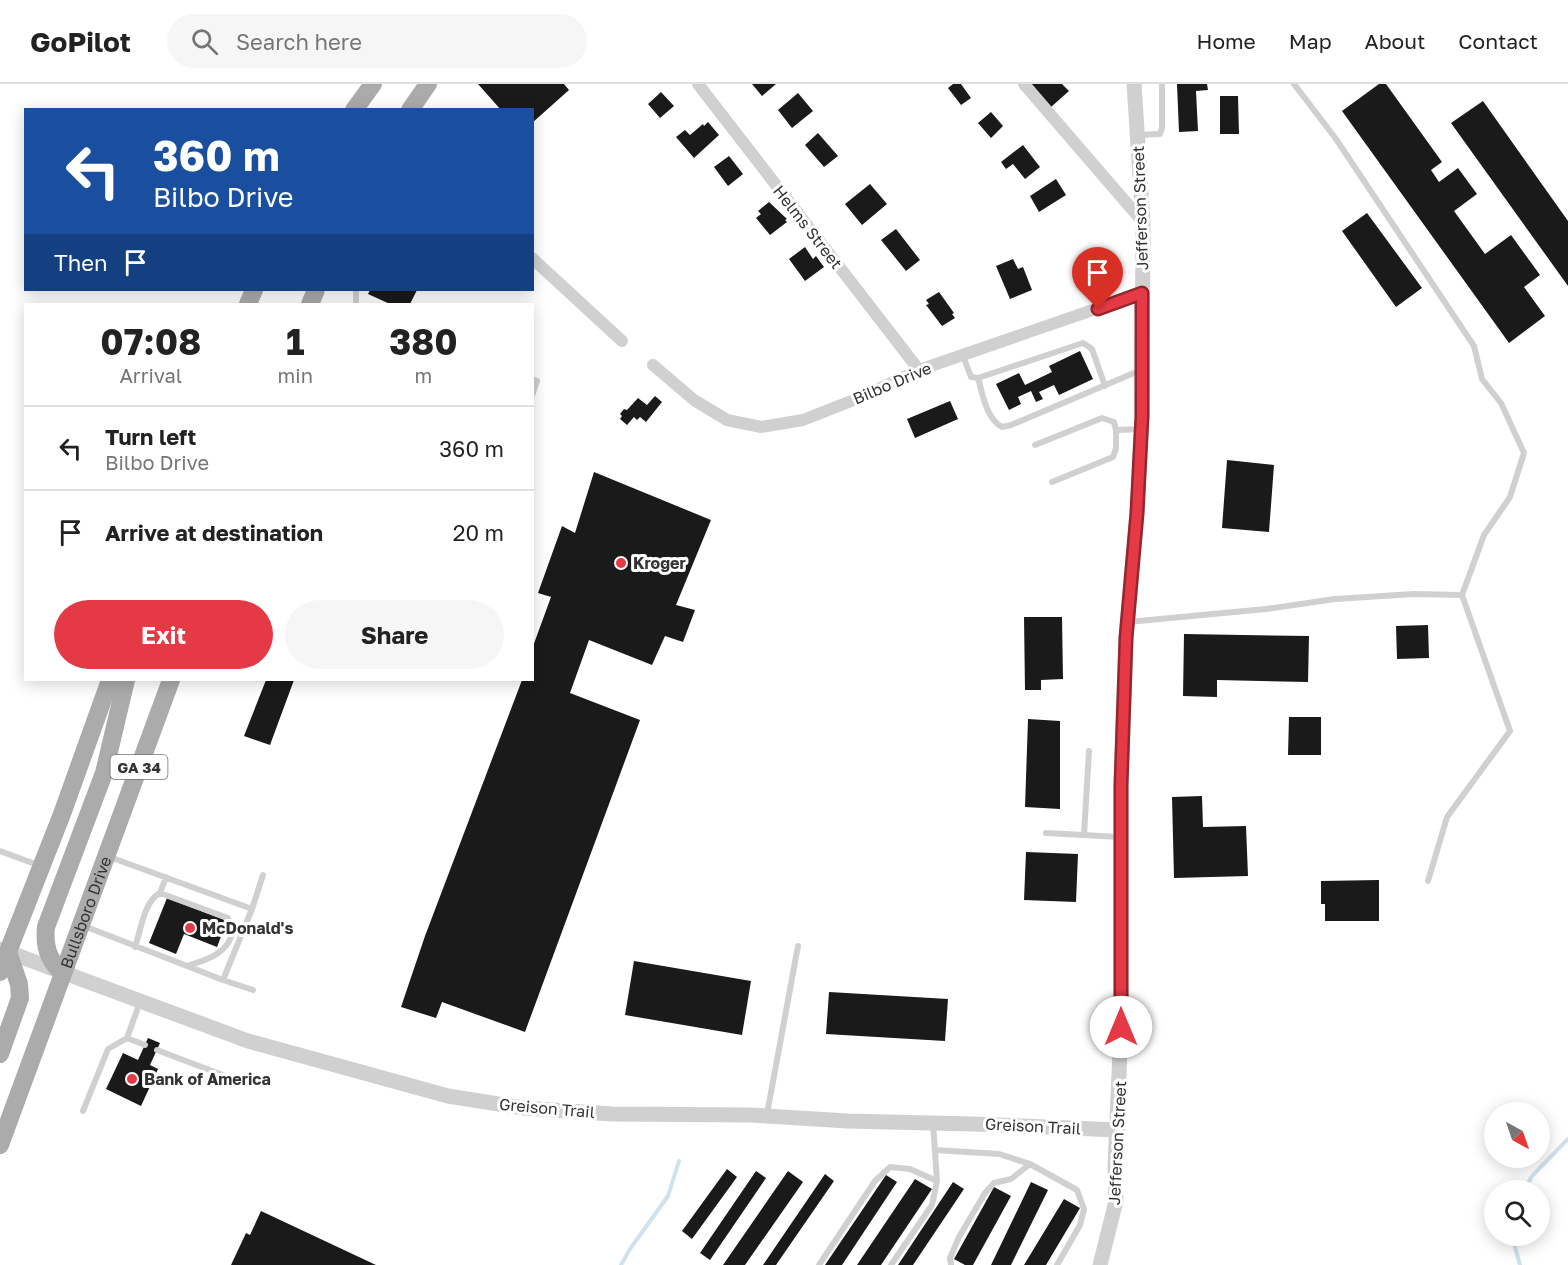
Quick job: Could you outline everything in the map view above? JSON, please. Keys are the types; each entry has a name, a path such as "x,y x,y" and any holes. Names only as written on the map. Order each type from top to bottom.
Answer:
{"main road":[{"path":"355,108 373,84"},
{"path":"411,108 428,84"},
{"path":"0,972 4,951 42,866 110,681"},
{"path":"63,973 49,956 45,942 46,927 104,773 126,681"},
{"name":"Bullsboro Drive","path":"0,1145 171,681"},
{"path":"0,1054 20,998 19,984 4,951"}],"street":[{"name":"Helms Street","path":"698,84 919,370"},
{"path":"1024,84 1143,222"},
{"name":"Jefferson Street","path":"1100,1265 1116,1201 1115,1167 1121,1027 1121,785 1128,622 1141,429 1143,222 1134,84"},
{"path":"534,260 622,340"},
{"name":"Bilbo Drive","path":"653,365 694,400 727,420 761,427 803,420 864,396 919,370 1142,293"},
{"name":"Greison Trail","path":"4,951 248,1041 448,1096 524,1108 601,1113 767,1116 1118,1130"}],"lane":[{"path":"1137,135 1160,134 1162,84"},
{"path":"1294,84 1336,139 1474,346 1482,379 1501,403 1524,453 1509,497 1484,535 1462,595 1510,731 1447,817 1428,881"},
{"path":"963,356 971,377 978,378 1083,343 1088,345 1094,354 1105,386"},
{"path":"978,378 990,415 994,422 1002,427 1142,370"},
{"path":"1035,445 1102,418 1114,422 1116,448 1113,457 1052,482"},
{"path":"1116,430 1141,429"},
{"path":"1128,622 1266,609 1335,599 1414,594 1462,595"},
{"path":"1084,835 1089,752"},
{"path":"1046,833 1121,837"},
{"path":"0,851 42,866"},
{"path":"106,855 252,909"},
{"path":"223,980 252,909 263,875"},
{"path":"135,946 148,906 154,896 160,893 166,877"},
{"path":"160,893 228,918 232,923 232,936 222,951 209,959 186,966"},
{"path":"81,925 253,990"},
{"path":"767,1116 798,946"},
{"path":"83,1111 108,1049 127,1038 140,1002"},
{"path":"127,1038 145,1045"},
{"path":"157,1050 233,1080"},
{"path":"891,1265 932,1205 937,1181 933,1123"},
{"path":"935,1150 999,1154 1030,1164 1077,1190 1084,1209 1080,1225 1057,1265"},
{"path":"951,1265 950,1258 959,1237 985,1193 994,1183 1011,1179 1030,1164"},
{"path":"819,1265 875,1181 890,1167 910,1169 937,1181"}],"building":[{"path":"478,84 564,84 569,90 534,121 534,108 499,108"},
{"path":"752,84 776,84 762,96"},
{"path":"953,84 961,84 971,98 961,105 948,88"},
{"path":"1031,84 1062,84 1069,91 1051,107"},
{"path":"1177,84 1207,84 1208,90 1196,91 1198,131 1179,132"},
{"path":"1379,84 1386,84 1442,162 1431,170 1439,182 1458,168 1477,194 1454,211 1485,254 1511,235 1540,275 1524,287 1545,316 1509,343 1342,111"},
{"path":"661,92 674,106 660,118 648,104"},
{"path":"798,93 813,111 792,128 778,110"},
{"path":"1220,96 1238,96 1239,134 1220,134"},
{"path":"1483,101 1568,221 1568,286 1451,123"},
{"path":"991,112 1003,126 991,138 978,123"},
{"path":"708,122 719,135 694,158 676,137 685,130 690,135"},
{"path":"818,133 838,156 824,167 805,145"},
{"path":"1023,145 1040,167 1025,179 1013,164 1006,169 1001,162"},
{"path":"729,156 743,174 728,186 714,167"},
{"path":"1056,179 1066,195 1039,212 1030,196"},
{"path":"870,184 887,204 862,225 845,204"},
{"path":"769,202 787,219 785,220 787,222 770,235 756,218 761,214 758,211"},
{"path":"1367,213 1422,288 1396,307 1342,231"},
{"path":"896,229 920,260 906,271 881,240"},
{"path":"805,247 813,259 816,256 824,267 805,281 789,259"},
{"path":"1013,259 1018,269 1023,267 1032,290 1010,299 996,266"},
{"path":"370,291 416,291 410,303 388,303 368,294"},
{"path":"939,292 955,318 942,326 926,305 929,304 926,300"},
{"path":"1080,351 1093,379 1059,395 1054,385 1039,392 1043,399 1036,402 1031,391 1018,397 1021,404 1009,410 996,384 1019,373 1025,385 1052,372 1049,366"},
{"path":"655,396 662,402 646,422 640,417 637,420 634,417 627,425 620,419 622,416 620,414 624,409 627,410 638,398 647,405"},
{"path":"950,401 958,419 915,438 907,419"},
{"path":"1227,460 1274,465 1269,532 1222,528"},
{"path":"594,472 711,520 676,605 695,610 683,642 665,636 652,665 589,640 570,693 640,720 525,1032 442,1002 436,1018 401,1007 425,936 522,681 534,681 534,644 551,597 538,593 562,526 575,533"},
{"path":"1024,617 1062,617 1063,679 1041,680 1041,690 1025,690"},
{"path":"1428,625 1429,658 1397,659 1396,626"},
{"path":"1184,634 1309,636 1308,682 1217,680 1217,697 1183,696"},
{"path":"266,681 294,681 270,745 244,736"},
{"path":"1289,717 1321,717 1321,755 1288,755"},
{"path":"1028,719 1060,721 1060,809 1025,807"},
{"path":"1202,796 1203,827 1246,826 1248,876 1174,878 1172,797"},
{"path":"1026,852 1078,854 1076,902 1024,900"},
{"path":"1379,880 1379,921 1325,921 1325,904 1321,904 1321,881"},
{"name":"McDonald's","path":"167,898 227,921 217,947 184,934 176,954 149,943"},
{"path":"634,961 751,981 742,1035 625,1015"},
{"path":"829,992 948,999 945,1041 826,1034"},
{"name":"Bank of America","path":"148,1038 160,1043 150,1065 158,1069 141,1106 106,1089 123,1053 138,1060"},
{"path":"727,1169 737,1177 692,1239 682,1231"},
{"path":"756,1171 766,1178 710,1260 700,1253"},
{"path":"788,1171 803,1182 745,1265 723,1265"},
{"path":"825,1174 834,1181 776,1265 763,1265"},
{"path":"886,1175 897,1182 842,1265 825,1265"},
{"path":"915,1179 932,1189 881,1265 857,1265"},
{"path":"953,1182 964,1189 913,1265 898,1265"},
{"path":"1031,1182 1048,1190 1011,1265 991,1265"},
{"path":"994,1187 1011,1196 973,1265 965,1265 954,1259"},
{"path":"1064,1199 1080,1208 1046,1265 1024,1265"},
{"path":"261,1211 376,1265 231,1265 246,1233 250,1235"}],"waterway":[{"path":"1530,1180 1568,1139"},
{"path":"621,1265 668,1196 679,1161"},
{"path":"1515,1246 1520,1265"}],"place":[{"name":"Kroger","path":"621,563"},
{"name":"McDonald's","path":"190,928"},
{"name":"Bank of America","path":"132,1079"}],"route":[{"path":"1098,309 1142,293 1142,416 1137,513 1126,638 1121,785 1121,1027"}]}
